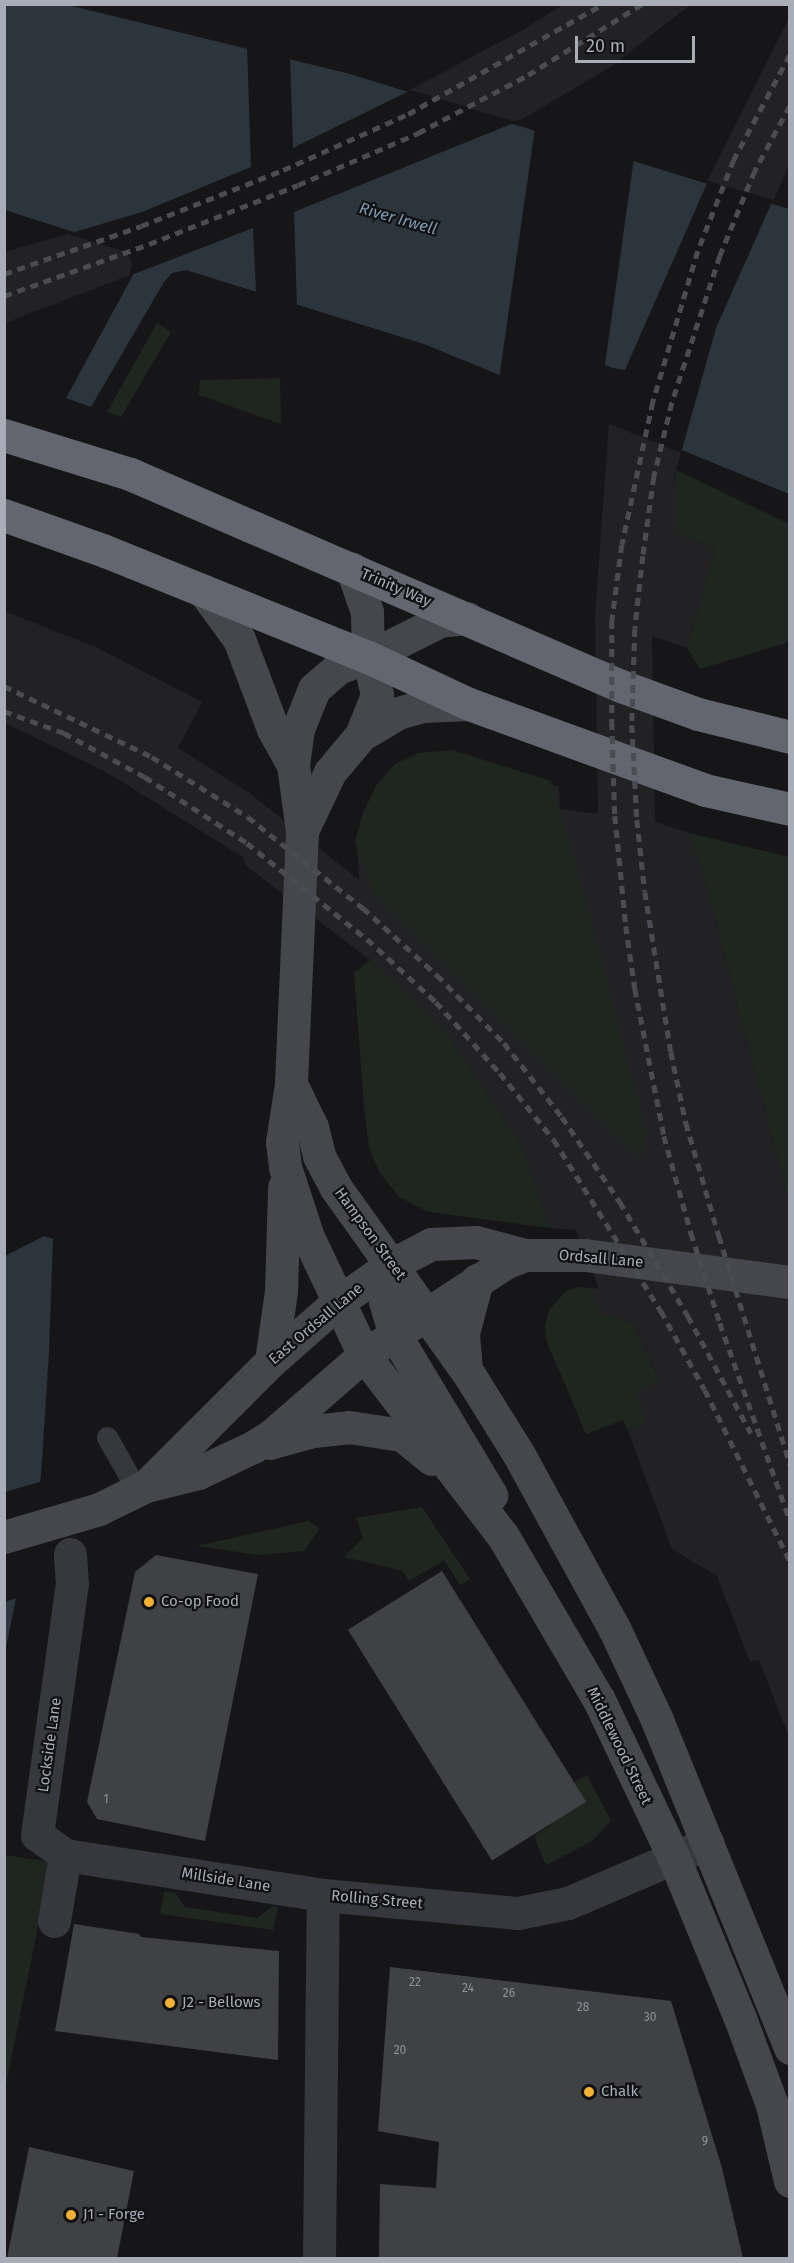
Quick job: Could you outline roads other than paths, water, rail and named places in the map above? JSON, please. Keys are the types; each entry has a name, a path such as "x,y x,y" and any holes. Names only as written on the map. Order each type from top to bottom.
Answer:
{"highway":[{"name":"Trinity Way","path":"4,435 130,474 657,699 698,714 789,737"},
{"path":"4,515 105,551 368,657 469,704 705,790 789,809"}],"main road":[{"name":"Hampson Street","path":"302,831 330,772 361,735 377,695 368,657 367,612 352,569"},
{"path":"204,591 239,639 273,729 293,765"},
{"name":"Hampson Street","path":"364,1355 308,1237 285,1167 282,1142 291,1084 302,831 293,765 298,729 314,689 338,668 368,657 440,621 467,618"},
{"path":"361,735 407,710 423,706 469,704"},
{"name":"Hampson Street","path":"291,1084 312,1127 319,1156 336,1188 428,1314"},
{"path":"271,1361 281,1291 285,1167"},
{"name":"East Ordsall Lane","path":"141,1488 271,1361 338,1302 391,1264 431,1244 476,1242 525,1255"},
{"name":"Ordsall Lane","path":"428,1314 477,1280 505,1263 525,1255 585,1255 789,1282"},
{"path":"391,1264 385,1301 395,1335 490,1493 500,1517 503,1536"},
{"path":"466,1370 463,1333 477,1280"},
{"path":"428,1314 519,1453 614,1628 657,1720 789,2048"},
{"name":"East Ordsall Lane","path":"4,1537 99,1509 141,1488 198,1473 253,1447 272,1435 364,1355 428,1314"},
{"name":"Middlewood Street","path":"364,1355 503,1536 599,1700 674,1858 757,2062 772,2105 789,2181"},
{"path":"253,1447 314,1431 349,1427 379,1431 402,1436 455,1476"}],"street":[{"name":"Lockside Lane","path":"65,1855 37,1835 72,1584 70,1554"},
{"name":"Rolling Street","path":"319,2259 323,1895 518,1913 568,1903 708,1843"},
{"name":"Millside Lane","path":"65,1855 323,1895"},
{"path":"54,1921 65,1855"}],"lane":[{"path":"107,1437 141,1488"}],"water":[{"name":"River Irwell","path":"5,4 68,5 350,74 789,209 789,494 424,344 186,270 172,273 164,282 91,407 66,398 133,275 135,265 133,256 111,244 5,210"},
{"path":"44,1236 53,1239 41,1476 5,1652 5,1256"}],"railway":[{"path":"4,274 141,226 283,170 408,114 603,4"},
{"path":"4,296 149,244 298,185 418,133 528,75 642,4"},
{"path":"790,55 734,160 698,251 653,402 622,545 612,621 615,816 626,926 635,989 664,1136 691,1233 720,1323 790,1521"},
{"path":"790,106 755,171 720,256 672,403 654,477 643,556 635,629 632,725 637,820 645,892 671,1052 686,1123 790,1464"},
{"path":"4,686 152,757 248,817 363,908 437,975 504,1043 562,1117 620,1202 688,1316 751,1433"},
{"path":"4,711 64,733 145,777 247,843 367,939 436,1002 500,1073 554,1140 661,1311 705,1390 790,1561"}],"place":[{"name":"Co-op Food","path":"149,1602"},
{"name":"J2 - Bellows","path":"170,2003"},
{"name":"Chalk","path":"589,2092"},
{"name":"J1 - Forge","path":"71,2215"}]}
